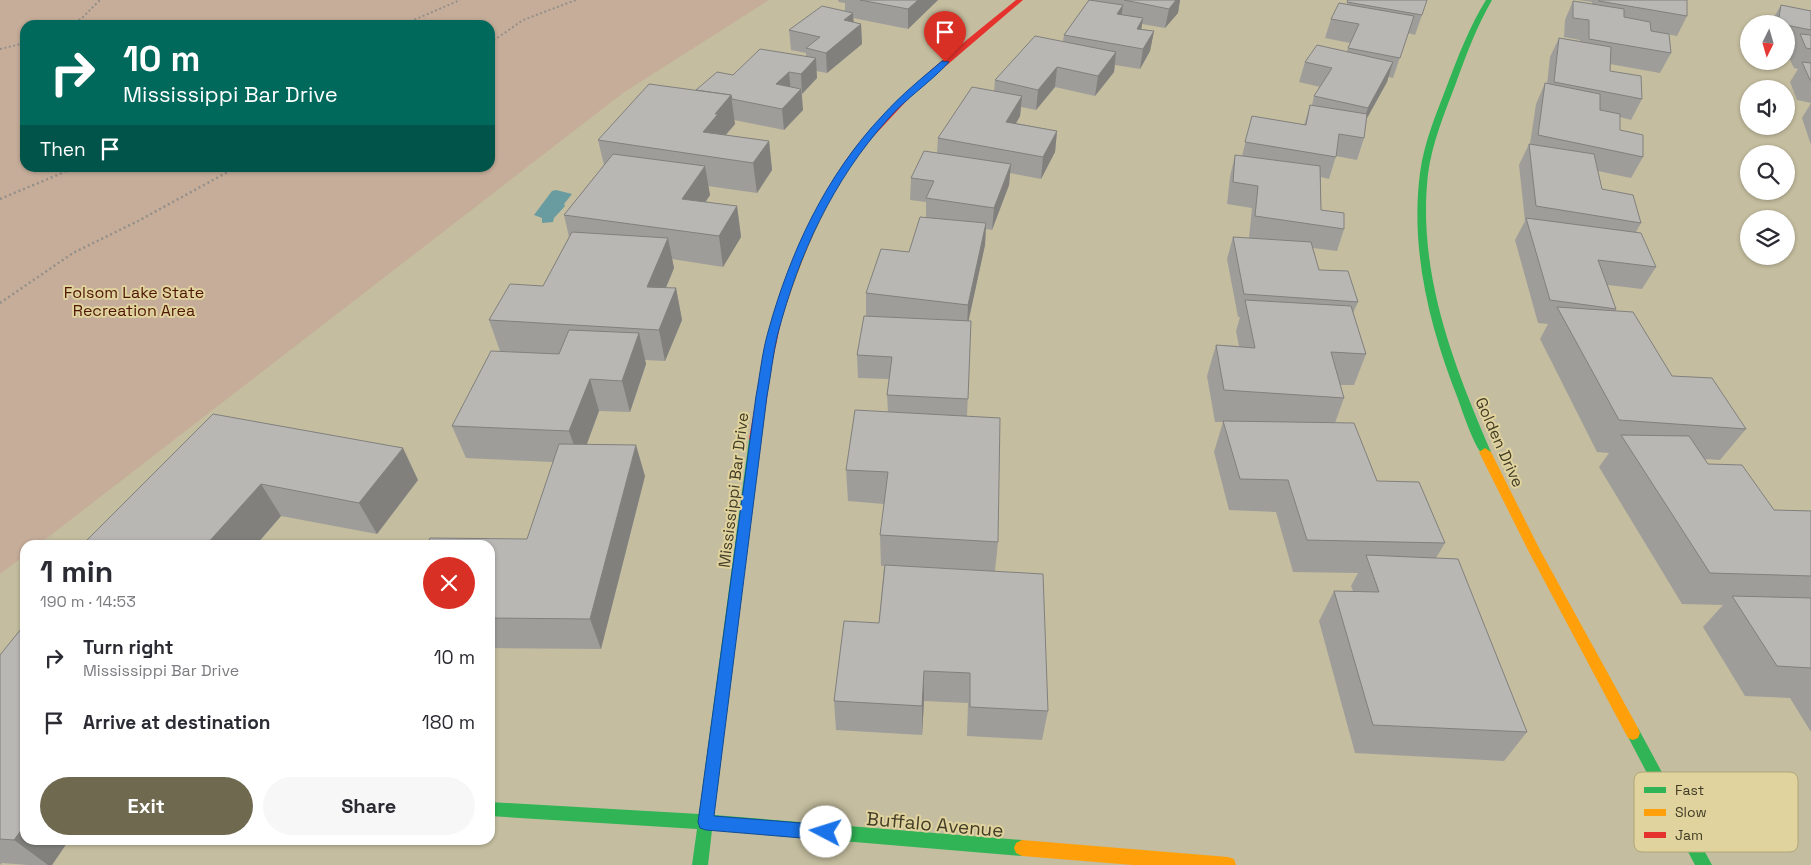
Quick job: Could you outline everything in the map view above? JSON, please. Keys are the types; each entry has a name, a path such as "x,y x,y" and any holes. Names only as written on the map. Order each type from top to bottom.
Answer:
{"street":[{"name":"Mississippi Bar Drive","path":"700,865 762,396 773,333 799,254 820,209 844,169 885,117 915,87 1020,0"},
{"name":"Golden Drive","path":"1489,0 1475,22 1434,128 1429,146 1423,187 1423,233 1430,287 1446,350 1465,404 1504,494 1654,772"},
{"name":"Buffalo Avenue","path":"495,809 706,822 1228,865"},
{"name":"Golden Drive","path":"1697,852 1704,865"}],"path":[{"path":"79,20 100,0"},
{"path":"414,20 460,0"},
{"path":"495,40 515,24 576,0"},
{"path":"0,49 20,44"},
{"path":"0,199 64,172"},
{"path":"0,303 73,253 138,221 228,172"}],"green space":[{"name":"Folsom Lake State Recreation Area","path":"0,0 769,0 623,93 44,540 20,540 20,559 0,574"}],"water":[{"path":"556,190 572,194 553,222 542,223 542,218 534,215 552,191"}],"building":[{"path":"860,0 918,0 908,9"},
{"path":"1089,0 1123,5 1117,14 1143,18 1137,29 1154,31 1143,49 1064,35"},
{"path":"1124,0 1176,0 1169,9"},
{"path":"1348,0 1427,0 1422,15 1347,2"},
{"path":"1687,0 1687,16 1599,1"},
{"path":"1573,1 1624,9 1624,17 1650,22 1651,31 1669,34 1671,53 1589,39 1589,20 1573,18"},
{"path":"1339,3 1414,16 1400,58 1348,48 1359,24 1331,19"},
{"path":"1781,5 1811,11 1811,30 1795,27 1795,15 1779,15"},
{"path":"822,6 853,13 844,20 861,24 826,53 806,48 820,37 789,30"},
{"path":"1800,34 1811,35 1811,49 1806,48"},
{"path":"1035,36 1116,52 1098,76 1057,67 1038,90 995,80"},
{"path":"1559,38 1611,47 1610,71 1641,76 1642,99 1554,82"},
{"path":"1317,45 1393,62 1368,108 1314,96 1332,68 1305,62"},
{"path":"760,49 816,58 801,74 789,72 776,84 801,89 782,109 732,99 731,95 696,90 717,72 733,75"},
{"path":"1802,62 1811,63 1811,80 1810,80"},
{"path":"1545,83 1600,94 1600,110 1620,114 1620,130 1643,135 1643,157 1538,135"},
{"path":"649,84 731,95 703,132 769,141 753,163 598,140"},
{"path":"972,87 1022,96 1006,122 1057,131 1043,157 938,138"},
{"path":"1310,105 1367,114 1364,138 1339,134 1336,157 1245,142 1252,116 1306,125"},
{"path":"1529,144 1594,154 1602,189 1633,195 1641,223 1536,206"},
{"path":"924,151 1011,164 994,208 926,198 934,181 911,178"},
{"path":"613,154 705,166 682,199 737,206 719,236 564,215"},
{"path":"1235,155 1320,166 1321,210 1344,213 1344,229 1255,216 1258,186 1233,182"},
{"path":"920,217 986,223 968,305 866,293 881,249 909,252"},
{"path":"1526,218 1641,233 1656,267 1598,260 1616,309 1550,300"},
{"path":"572,232 668,238 647,287 676,288 659,330 489,320 510,284 543,286"},
{"path":"1233,237 1311,242 1319,270 1348,271 1358,302 1244,294"},
{"path":"1245,300 1351,306 1366,354 1331,352 1344,398 1224,390 1216,345 1255,348"},
{"path":"1557,307 1633,312 1672,376 1712,378 1746,429 1619,420"},
{"path":"864,316 971,321 968,399 887,395 892,357 857,355"},
{"path":"569,330 639,333 622,381 590,379 569,431 452,426 491,351 559,354"},
{"path":"855,410 1000,418 998,542 880,535 888,472 846,470"},
{"path":"213,414 403,448 359,503 261,484 211,540 87,540"},
{"path":"1223,421 1354,423 1377,481 1419,482 1445,543 1307,540 1288,480 1240,479"},
{"path":"1621,435 1689,436 1708,464 1742,465 1774,510 1811,511 1811,576 1710,573"},
{"path":"559,444 636,445 590,619 495,618 495,540 429,540 430,538 527,539"},
{"path":"1366,555 1458,559 1527,732 1373,725 1334,591 1379,592"},
{"path":"885,565 1043,574 1048,711 970,707 970,673 924,671 922,706 834,701 844,621 879,623"},
{"path":"1732,596 1811,598 1811,668 1777,666"},
{"path":"20,630 20,832 14,840 0,839 0,655"}],"traffic: fast":[{"path":"1485,452 1458,385 1436,316 1428,281 1421,209 1424,173 1436,127 1469,40 1489,0"},
{"path":"700,865 755,439"},
{"path":"1633,733 1654,772"},
{"path":"495,809 706,822 1022,848"},
{"path":"1697,852 1704,865"}],"traffic: slow":[{"path":"776,322 790,279 816,217 851,159"},
{"path":"1485,452 1535,552 1633,733"},
{"path":"1022,848 1228,865"}],"traffic: jam":[{"path":"851,159 888,114 930,74 1020,0"},
{"path":"755,439 776,322"}],"route":[{"path":"826,832 706,822 762,396 773,333 799,254 820,209 844,169 885,117 915,87 945,62"}]}
